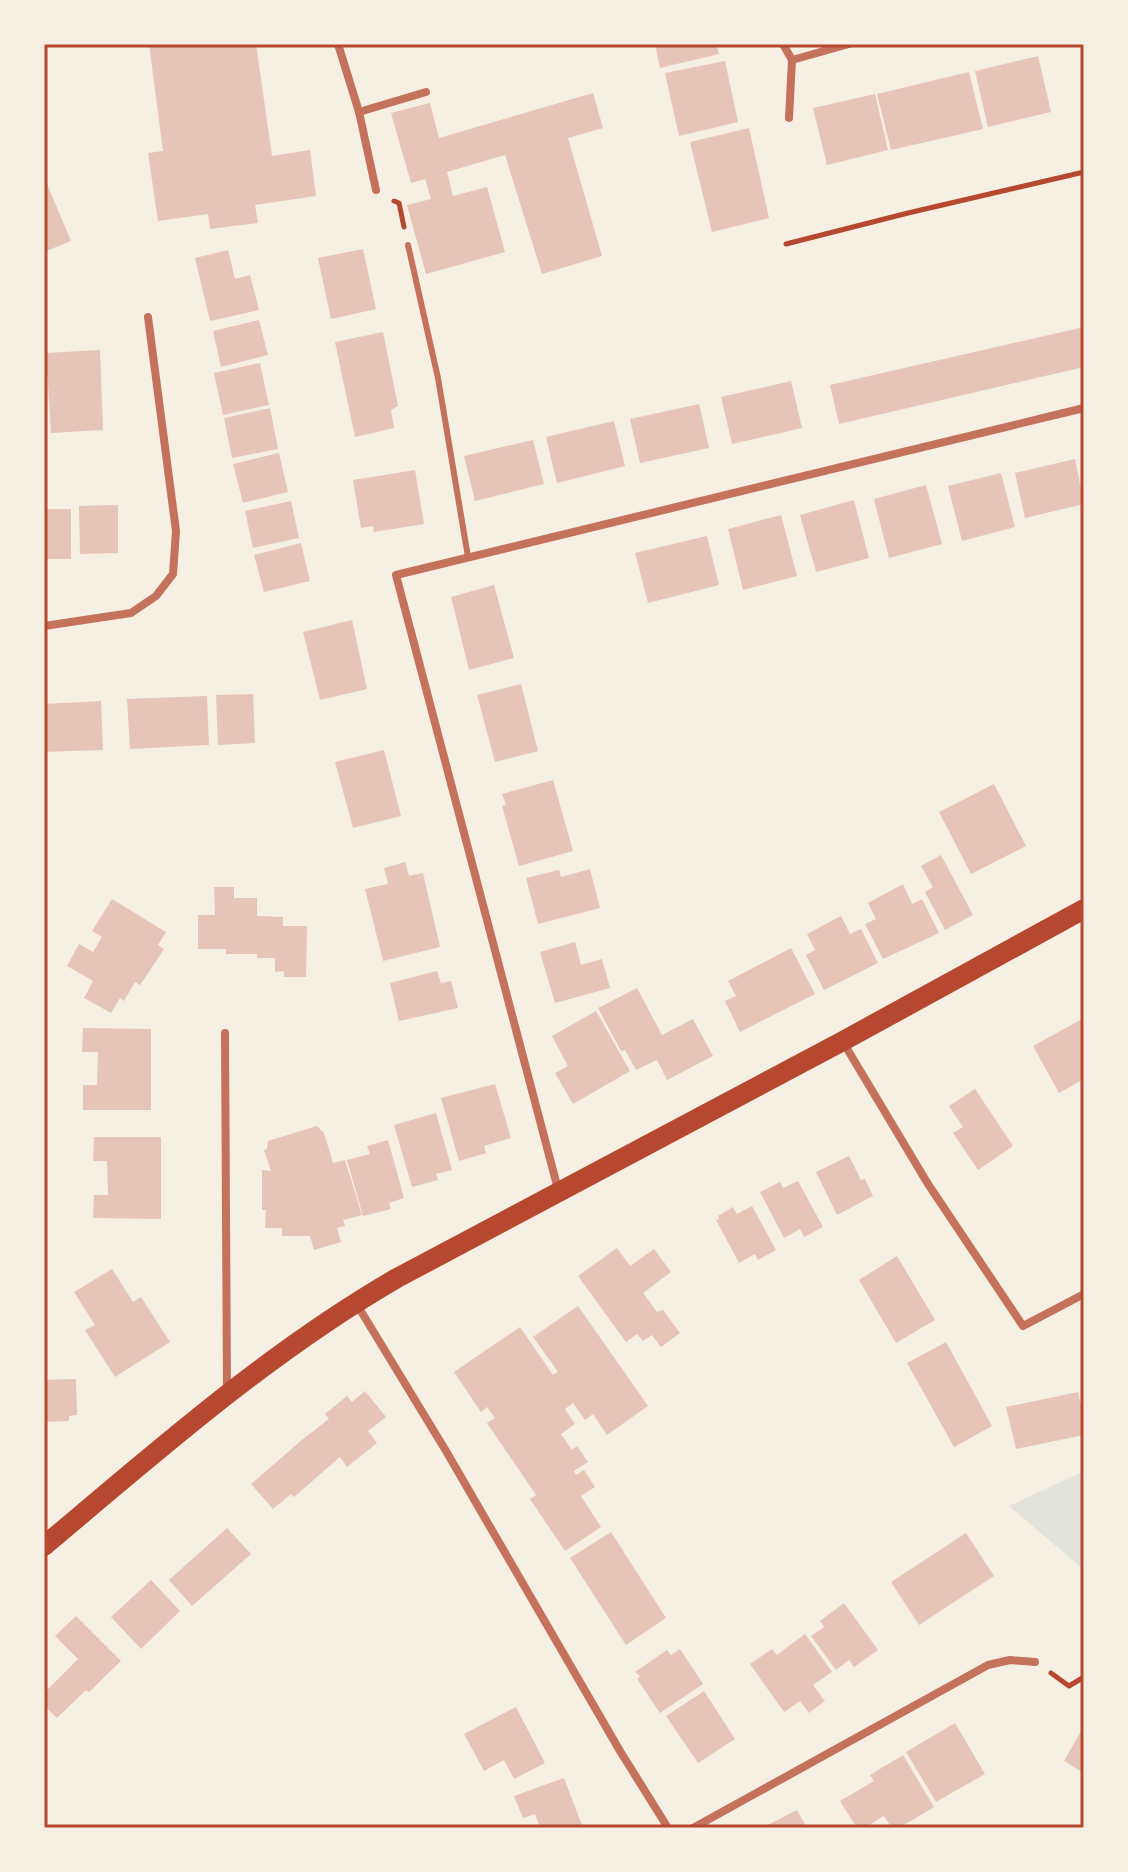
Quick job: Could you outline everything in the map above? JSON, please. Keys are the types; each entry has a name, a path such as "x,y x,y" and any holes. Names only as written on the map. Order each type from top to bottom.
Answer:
{"main road":[{"path":"44,1546 227,1393 356,1302 1084,909"}],"street":[{"path":"338,44 359,112 376,190"},
{"path":"783,44 792,60 789,118"},
{"path":"792,60 849,44"},
{"path":"359,112 426,92"},
{"path":"44,626 131,613 156,596 173,574 176,531 148,317"},
{"path":"559,1193 396,575 1084,408"},
{"path":"225,1033 227,1393"},
{"path":"843,1041 928,1184 1023,1326 1084,1294"},
{"path":"356,1302 668,1828"},
{"path":"693,1828 988,1665 1010,1660 1035,1662"}],"lane":[{"path":"408,245 438,378 468,557"}],"path":[{"path":"786,244 1084,172"},
{"path":"376,190 399,203 408,245"},
{"path":"1035,1662 1069,1686 1084,1677"}],"shaded area":[{"path":"1084,1471 1084,1570 1009,1506"}],"building":[{"path":"149,44 256,44 272,156 310,150 316,196 255,205 258,223 210,229 208,214 158,221 148,153 163,151"},
{"path":"655,44 716,44 719,54 660,68"},
{"path":"1038,56 1051,112 988,127 975,71"},
{"path":"725,61 738,122 679,136 665,73"},
{"path":"969,72 983,129 891,150 877,94"},
{"path":"593,93 603,128 568,138 602,256 542,274 505,155 447,172 453,196 487,187 505,252 426,274 407,205 431,199 425,179 411,183 391,113 430,103 439,138"},
{"path":"875,94 888,150 827,165 813,108"},
{"path":"749,128 769,218 712,232 690,142"},
{"path":"44,177 71,241 44,252"},
{"path":"363,249 376,309 331,319 318,258"},
{"path":"228,250 235,279 250,275 259,310 210,321 195,258"},
{"path":"259,320 268,355 221,367 213,331"},
{"path":"1084,327 1084,367 839,424 830,385"},
{"path":"383,332 398,406 391,410 394,428 355,437 335,342"},
{"path":"100,350 103,430 51,433 46,353"},
{"path":"260,363 269,405 223,415 214,373"},
{"path":"791,381 802,428 732,444 721,397"},
{"path":"699,404 709,448 640,463 630,419"},
{"path":"270,408 278,449 232,458 224,418"},
{"path":"614,421 625,466 557,483 546,437"},
{"path":"533,440 544,484 475,501 464,456"},
{"path":"279,453 288,492 243,503 233,464"},
{"path":"1075,459 1084,504 1025,518 1015,473"},
{"path":"415,470 424,524 374,532 373,526 361,528 353,480"},
{"path":"1001,473 1015,527 962,541 948,486"},
{"path":"926,485 942,544 889,558 874,499"},
{"path":"854,500 869,558 816,572 800,515"},
{"path":"291,501 299,538 253,548 245,511"},
{"path":"118,505 118,553 80,554 79,506"},
{"path":"44,509 71,509 71,559 44,559"},
{"path":"781,515 797,576 743,590 728,529"},
{"path":"707,536 719,585 648,603 635,553"},
{"path":"301,543 310,581 264,592 254,555"},
{"path":"494,585 514,658 469,670 451,597"},
{"path":"352,620 367,689 320,700 303,632"},
{"path":"521,684 538,751 495,762 477,695"},
{"path":"253,694 255,743 218,745 216,695"},
{"path":"207,696 209,745 130,749 127,699"},
{"path":"101,701 103,750 44,752 44,704"},
{"path":"384,750 401,816 353,828 335,762"},
{"path":"553,780 573,851 519,866 502,806 506,805 502,794"},
{"path":"994,784 1026,846 971,874 939,812"},
{"path":"941,855 973,915 945,930 925,892 933,887 921,866"},
{"path":"405,862 409,876 423,873 440,947 383,961 365,889 388,884 384,868"},
{"path":"590,869 600,908 538,924 526,878 559,870 561,877"},
{"path":"903,884 912,904 922,899 939,933 883,959 865,924 876,919 868,903"},
{"path":"214,887 234,887 234,898 257,898 257,916 283,917 283,926 307,926 306,977 284,977 284,971 275,972 275,958 257,958 257,954 226,954 226,949 198,949 198,915 215,915"},
{"path":"112,899 166,932 158,945 164,949 149,972 140,985 135,982 124,1001 120,998 111,1013 84,998 93,981 67,966 79,944 93,952 102,937 92,931"},
{"path":"841,916 850,934 861,929 878,963 824,990 806,955 815,950 807,934"},
{"path":"575,942 581,965 602,959 610,988 555,1003 540,952"},
{"path":"791,948 815,994 740,1032 725,1001 736,996 728,981"},
{"path":"437,971 441,983 451,981 458,1008 399,1021 390,983"},
{"path":"637,988 662,1035 693,1019 713,1056 667,1080 657,1060 636,1070 625,1050 621,1051 598,1008"},
{"path":"596,1011 630,1071 573,1104 555,1073 568,1066 552,1036"},
{"path":"1084,1018 1084,1079 1059,1093 1033,1046"},
{"path":"83,1028 151,1029 151,1110 83,1110 83,1085 97,1085 98,1052 82,1052"},
{"path":"495,1084 511,1138 484,1146 486,1153 459,1161 441,1098"},
{"path":"975,1089 1013,1146 978,1170 953,1133 963,1127 949,1106"},
{"path":"436,1113 452,1170 436,1174 438,1180 412,1187 394,1125"},
{"path":"317,1126 324,1133 333,1163 345,1160 362,1215 343,1220 345,1226 337,1228 341,1242 314,1250 310,1236 282,1236 282,1228 265,1228 262,1170 271,1171 264,1150 268,1141"},
{"path":"94,1137 161,1137 161,1219 93,1218 94,1195 108,1195 107,1161 93,1161"},
{"path":"388,1140 404,1198 389,1203 391,1209 363,1216 347,1160 370,1154 367,1146"},
{"path":"849,1156 873,1196 837,1215 816,1172"},
{"path":"798,1181 823,1227 804,1237 800,1229 784,1238 760,1192 780,1182 783,1188"},
{"path":"752,1206 776,1250 758,1260 755,1254 739,1263 716,1220 733,1207 737,1214"},
{"path":"617,1248 630,1266 654,1249 671,1272 643,1293 657,1312 663,1310 680,1333 661,1347 652,1335 643,1341 637,1334 626,1342 578,1276"},
{"path":"897,1256 935,1320 896,1343 859,1280"},
{"path":"112,1269 133,1302 141,1297 170,1342 115,1377 85,1330 95,1325 74,1292"},
{"path":"578,1306 648,1406 607,1435 593,1414 585,1420 573,1403 565,1409 575,1424 561,1434 572,1450 577,1446 588,1462 574,1471 576,1475 584,1470 595,1487 581,1496 601,1527 565,1551 530,1499 536,1495 487,1423 495,1418 487,1407 481,1412 454,1372 520,1327 553,1375 558,1372 533,1337"},
{"path":"946,1342 992,1426 954,1447 907,1363"},
{"path":"76,1379 77,1415 69,1416 69,1421 44,1422 44,1380"},
{"path":"365,1391 386,1417 368,1431 377,1443 347,1467 340,1457 294,1497 291,1494 273,1509 251,1484 329,1419 325,1414 347,1396 352,1402"},
{"path":"1078,1392 1084,1435 1016,1449 1006,1407"},
{"path":"227,1528 251,1554 192,1606 169,1580"},
{"path":"611,1532 666,1618 626,1645 570,1558"},
{"path":"966,1533 994,1576 919,1625 891,1582"},
{"path":"151,1580 180,1611 141,1649 111,1617"},
{"path":"844,1603 878,1650 854,1667 849,1660 836,1670 811,1636 824,1627 820,1621"},
{"path":"76,1616 121,1661 57,1718 44,1705 44,1693 78,1659 55,1636"},
{"path":"805,1634 832,1672 813,1685 825,1701 809,1713 800,1701 784,1712 750,1664 772,1649 777,1655"},
{"path":"680,1649 703,1684 660,1713 635,1672 667,1650 671,1655"},
{"path":"704,1691 735,1739 698,1763 666,1716"},
{"path":"516,1707 545,1763 514,1779 504,1760 484,1771 464,1734"},
{"path":"955,1723 985,1774 936,1802 906,1752"},
{"path":"1084,1726 1084,1773 1064,1761"},
{"path":"903,1755 934,1807 899,1828 892,1828 884,1816 864,1828 857,1828 840,1801 874,1781 870,1775"},
{"path":"564,1778 583,1828 540,1828 535,1814 523,1818 514,1796"},
{"path":"797,1810 807,1828 766,1826"}]}
